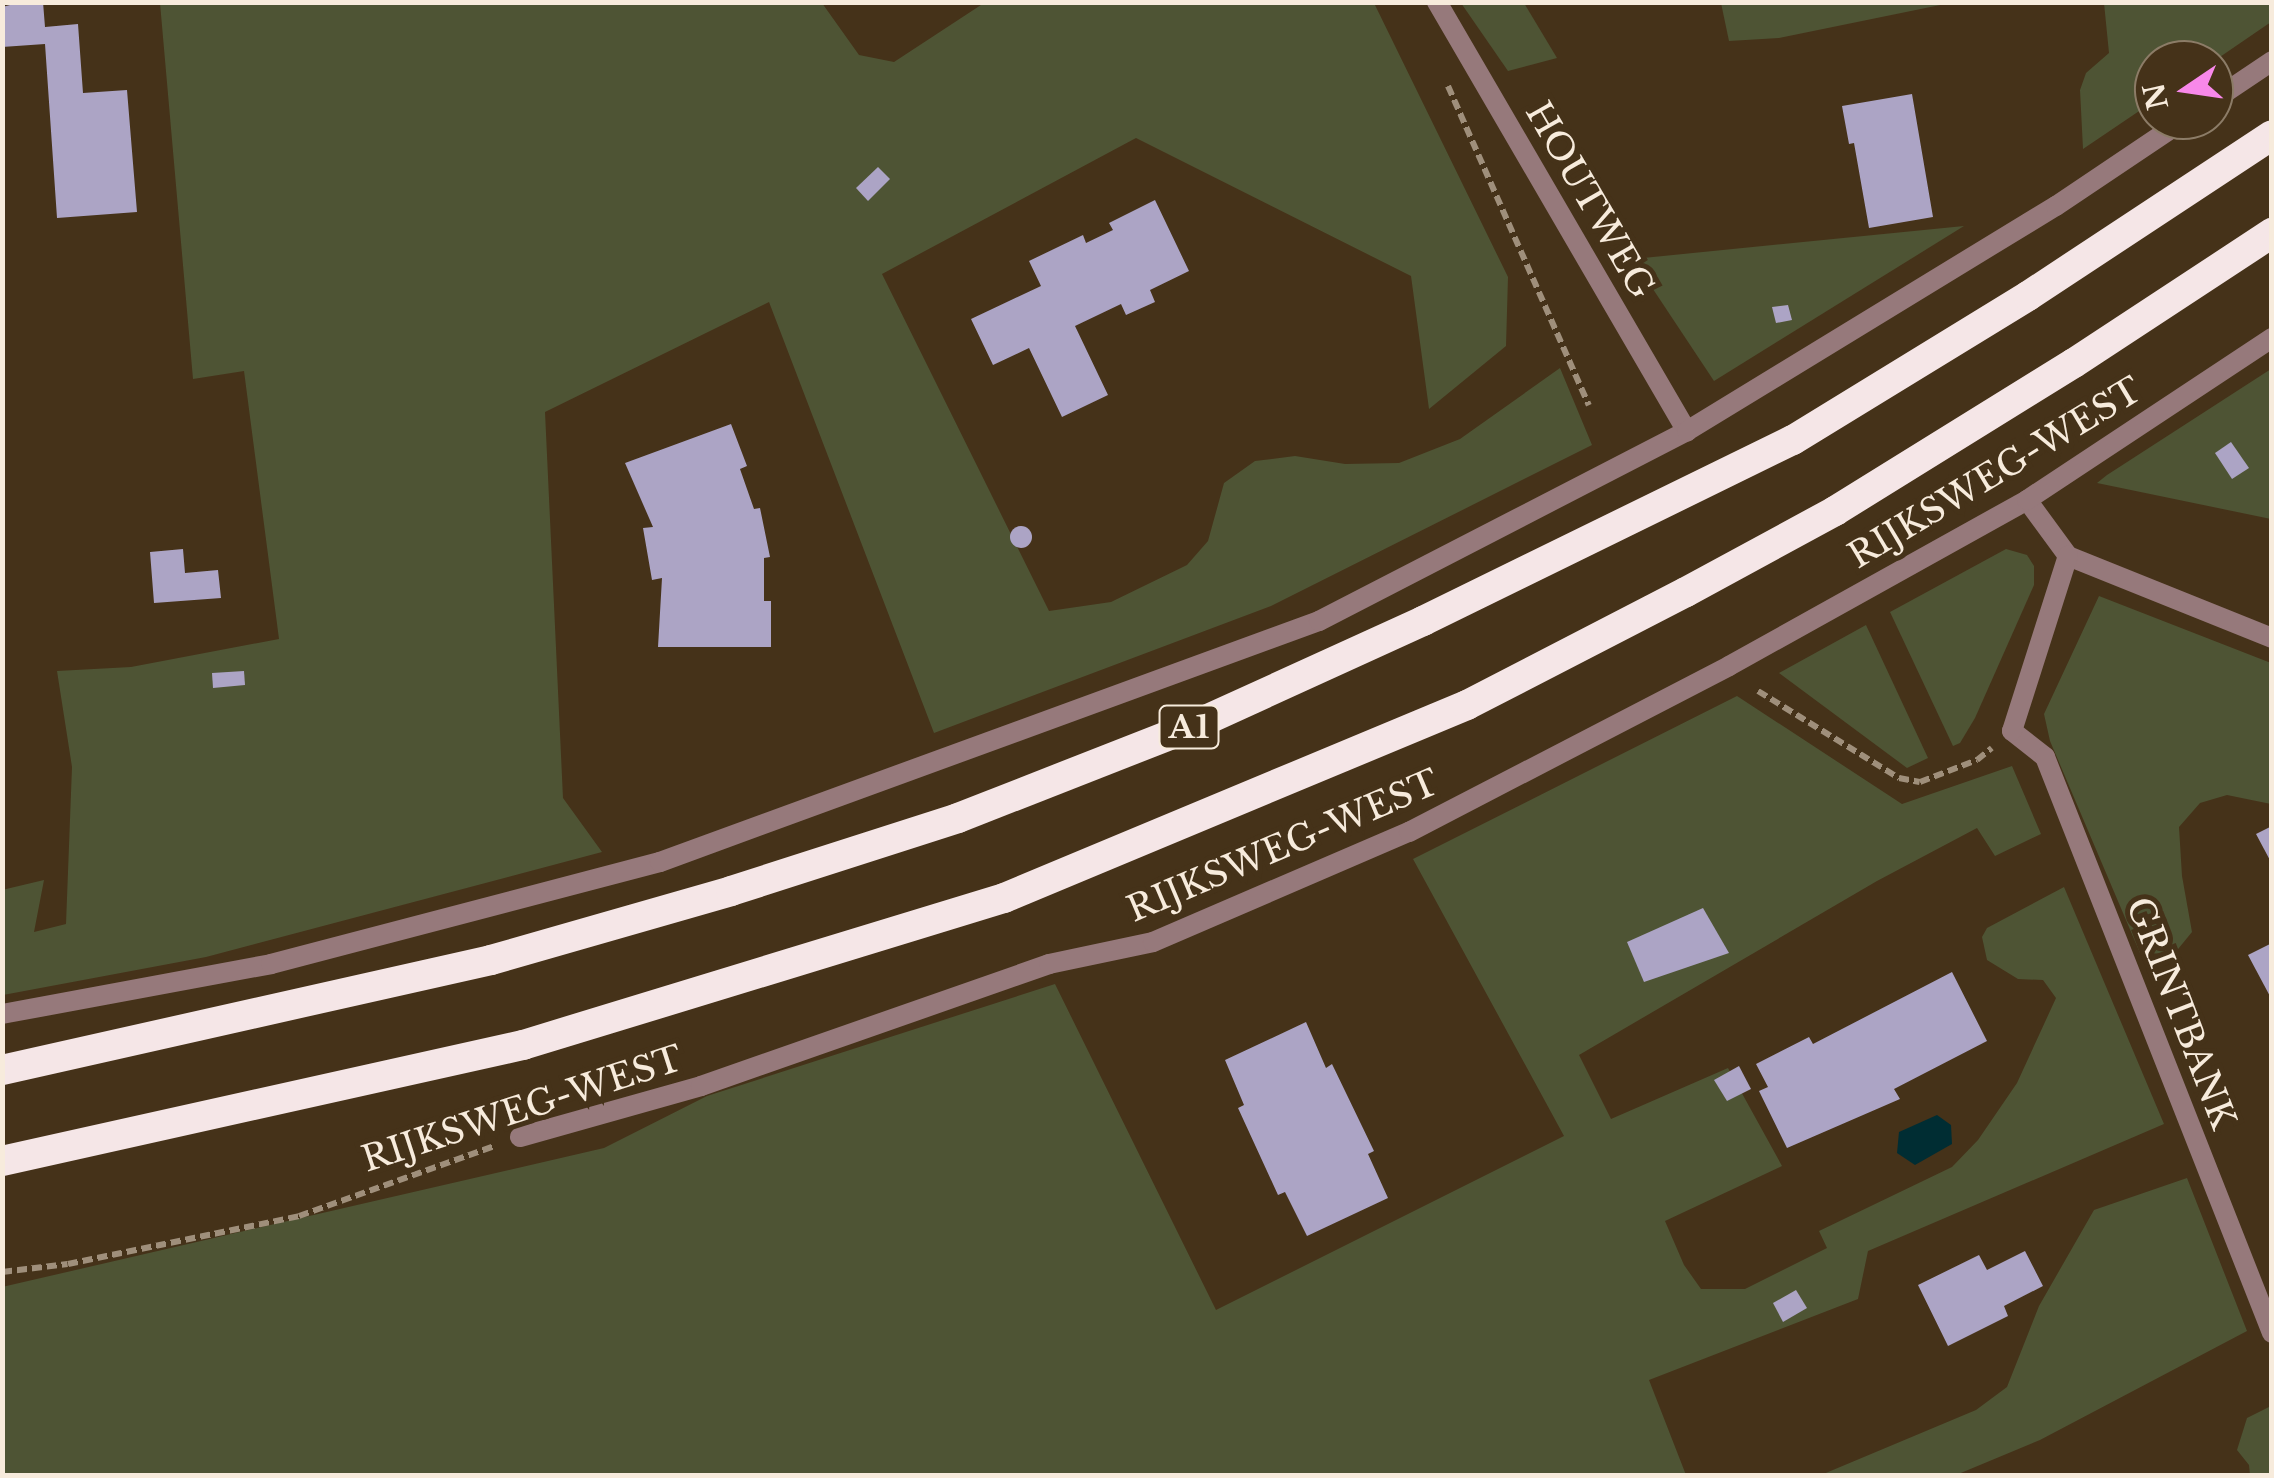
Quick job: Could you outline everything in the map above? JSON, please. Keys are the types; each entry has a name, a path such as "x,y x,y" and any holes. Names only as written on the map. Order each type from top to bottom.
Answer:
{"highway":[{"name":"A1","path":"2,1070 491,960 658,912 958,818 1195,725 1424,621 1793,440 2028,296 2272,134"},
{"name":"A1","path":"2,1161 523,1045 1004,898 1467,704 1686,592 1850,501 2074,363 2272,234"}],"street":[{"name":"HOUTWEG","path":"1437,2 1688,431"},
{"path":"2234,87 2272,61"},
{"path":"2,1014 271,964 660,862 1320,621 1688,431 2056,206 2154,140"},
{"name":"RIJKSWEG-WEST","path":"520,1137 701,1086 1049,964 1153,942 1410,832 1729,666 2027,500 2272,338"},
{"path":"2027,500 2068,556 2272,638"},
{"path":"2012,731 2068,556"},
{"name":"GRINTBANK","path":"2012,731 2046,757 2272,1333"}],"path":[{"name":"HOUTWEG","path":"1444,70 1448,87 1588,405"},
{"path":"1758,690 1899,778 1920,782 1978,760 2012,731"},
{"name":"RIJKSWEG-WEST","path":"2,1272 68,1264 299,1216 520,1137"}],"green space":[{"path":"1721,2 1950,3 1779,38 1729,41"},
{"path":"160,3 822,3 859,55 894,62 984,3 1374,3 1508,277 1506,346 1429,409 1411,276 1136,138 882,274 1049,611 1111,602 1187,565 1208,541 1224,483 1255,461 1295,456 1345,464 1399,463 1460,439 1560,368 1592,445 1271,606 934,733 769,302 545,412 563,798 602,852 206,957 3,995 2,890 44,880 34,932 66,924 72,767 57,671 131,667 279,639 244,371 193,379"},
{"path":"1461,3 1524,3 1557,58 1508,71"},
{"path":"2104,3 2271,3 2271,22 2234,47 2234,40 2134,40 2134,115 2083,149 2080,90 2086,73 2109,53"},
{"path":"1964,226 1714,381 1633,259"},
{"path":"2271,369 2271,519 2097,483 2107,475"},
{"path":"2006,549 2027,555 2034,566 2034,585 1975,718 1960,743 1953,746 1890,612"},
{"path":"2099,596 2271,663 2271,804 2227,795 2200,803 2179,827 2182,876 2192,932 2174,954 2140,953 2050,741 2044,714"},
{"path":"1866,625 1928,758 1907,768 1779,673"},
{"path":"1737,696 1902,804 2012,766 2041,834 1995,856 1977,828 1877,881 1579,1055 1611,1119 1728,1068 1782,1166 1665,1221 1684,1265 1701,1289 1745,1289 1827,1248 1819,1231 1952,1167 1978,1140 2017,1083 2056,998 2043,980 2018,979 1987,960 1982,937 1987,928 2064,887 2164,1124 1868,1251 1858,1299 1649,1380 1686,1475 3,1475 2,1287 604,1148 707,1096 1055,984 1216,1310 1564,1136 1413,859"},
{"path":"2187,1178 2247,1331 2040,1440 1956,1475 1821,1475 1976,1410 2007,1387 2039,1306 2094,1210"},
{"path":"2271,1406 2271,1475 2250,1475 2249,1465 2237,1450 2247,1418"}],"water":[{"path":"1937,1115 1951,1125 1952,1144 1915,1165 1897,1153 1899,1132"}],"building":[{"path":"43,2 45,27 78,24 83,93 127,90 137,212 57,218 45,44 2,47 2,7"},
{"path":"1912,94 1933,217 1869,228 1854,143 1849,144 1842,106"},
{"path":"878,167 890,179 868,201 856,188"},
{"path":"1155,200 1189,271 1150,290 1155,302 1126,315 1121,304 1075,326 1108,395 1062,417 1029,348 993,365 971,319 1041,286 1029,261 1083,235 1086,243 1113,230 1109,223"},
{"path":"1788,305 1792,320 1776,323 1772,307"},
{"path":"731,424 747,466 740,469 754,509 760,508 770,557 764,558 764,601 771,601 771,647 658,647 662,578 652,580 643,528 653,527 625,463"},
{"path":"2231,442 2249,468 2232,479 2215,453"},
{"path":"1021,526 1029,529 1029,545 1021,548 1013,545 1010,537 1013,529"},
{"path":"183,549 185,573 218,570 221,598 154,603 150,552"},
{"path":"244,671 245,685 213,688 212,673"},
{"path":"2272,826 2272,864 2256,834"},
{"path":"1703,908 1729,953 1644,982 1627,942"},
{"path":"2272,943 2272,1000 2248,955"},
{"path":"1952,972 1987,1041 1894,1089 1900,1099 1787,1148 1759,1091 1768,1087 1756,1064 1809,1037 1813,1044"},
{"path":"1306,1022 1326,1068 1332,1064 1374,1151 1368,1154 1388,1198 1307,1236 1285,1192 1278,1195 1238,1108 1244,1105 1225,1060"},
{"path":"1739,1066 1751,1089 1727,1101 1714,1080"},
{"path":"2025,1251 2043,1286 2004,1306 2008,1316 1948,1346 1918,1285 1979,1255 1987,1270"},
{"path":"1796,1290 1807,1308 1783,1322 1773,1303"}]}
